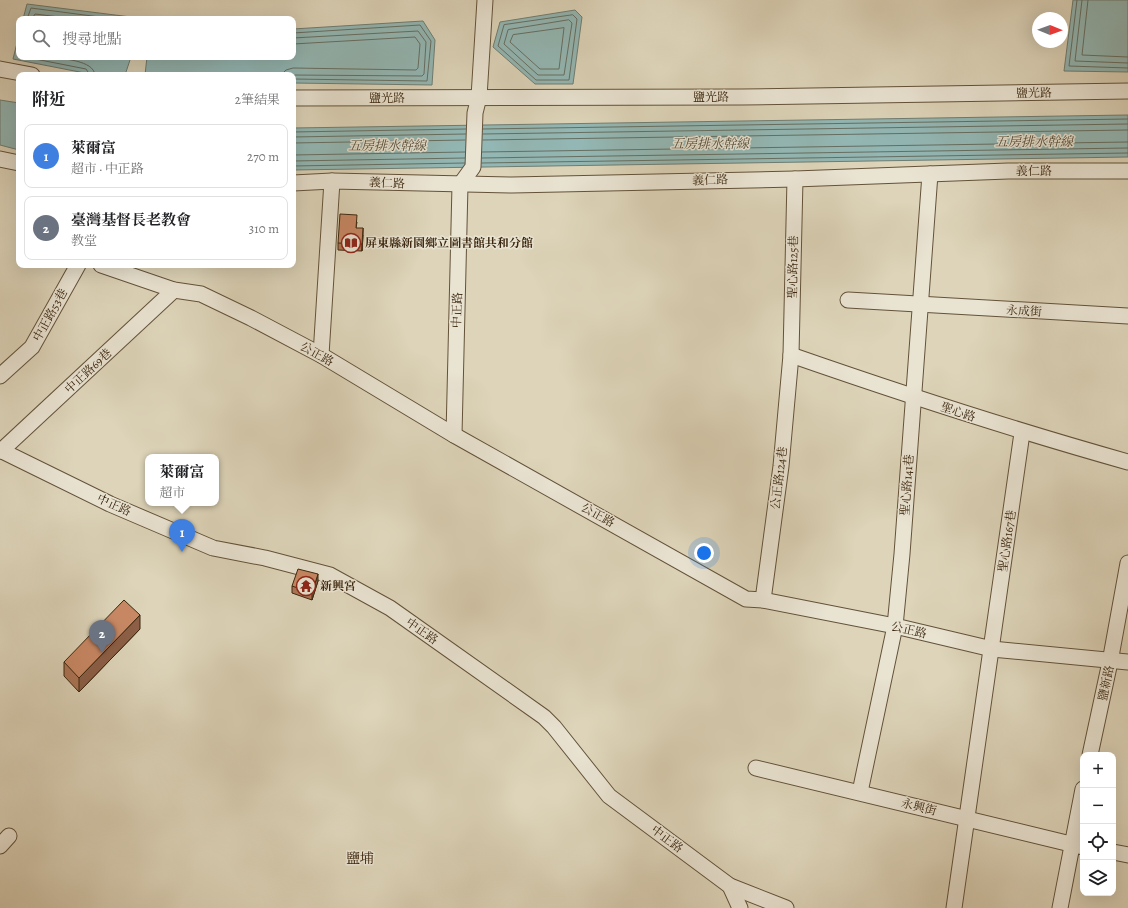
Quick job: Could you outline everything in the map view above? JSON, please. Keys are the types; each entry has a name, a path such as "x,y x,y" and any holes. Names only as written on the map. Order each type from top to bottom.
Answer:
{"street":[{"path":"460,185 474,167 475,112 480,97 485,0"},
{"path":"0,69 16,72"},
{"name":"鹽光路","path":"296,98 742,97 1128,91"},
{"path":"0,159 16,162"},
{"name":"義仁路","path":"296,183 332,181 460,185 639,183 1008,171 1128,172"},
{"name":"聖心路141巷","path":"860,792 895,626 914,398 930,174"},
{"name":"聖心路125巷","path":"791,355 795,179"},
{"path":"321,355 332,181"},
{"name":"中正路","path":"454,435 460,185"},
{"name":"中正路53巷","path":"0,376 32,348 76,268"},
{"name":"公正路","path":"111,268 174,290 201,294 321,355 454,435 746,599 764,600 895,626 992,649 1110,662 1128,662"},
{"name":"中正路69巷","path":"1,451 174,290"},
{"name":"永成街","path":"848,300 1128,316"},
{"name":"聖心路","path":"791,355 914,398 1022,433 1128,462"},
{"name":"公正路124巷","path":"764,600 781,466 791,355"},
{"name":"聖心路167巷","path":"954,908 1022,433"},
{"name":"中正路","path":"1,451 110,504 213,548 265,558 330,575 390,608 544,717 554,727 609,796 730,886 786,908"},
{"name":"鹽新路","path":"1091,752 1110,662 1128,563"},
{"name":"永興街","path":"756,768 860,792 1077,846"},
{"path":"1060,908 1077,846 1080,818"},
{"path":"1116,853 1128,855"},
{"path":"730,886 740,908"}],"water":[{"path":"1073,0 1128,0 1128,72 1064,71"},
{"path":"27,4 123,16 24,16"},
{"path":"575,10 582,17 573,84 535,84 493,47 500,22"},
{"path":"423,21 435,40 432,85 296,83 296,72 145,72 147,60 296,60 296,29"},
{"path":"16,47 16,60 13,59"},
{"path":"18,60 130,60 126,72 80,72"},
{"path":"0,100 16,103 16,149 0,145"},
{"name":"五房排水幹線","path":"1128,115 1128,157 296,170 296,128"}],"building":[{"name":"屏東縣新園鄉立圖書館共和分館","path":"340,214 357,215 356,228 363,228 362,244 338,243"},
{"name":"新興宮","path":"298,569 318,574 312,593 292,586"},
{"path":"124,600 140,615 79,678 64,662"}],"place":[{"name":"屏東縣新園鄉立圖書館共和分館","path":"351,243"},
{"name":"萊爾富","path":"182,552"},
{"name":"新興宮","path":"306,586"},
{"name":"臺灣基督長老教會","path":"102,653"}],"district":[{"name":"鹽埔","path":"360,858"}]}
